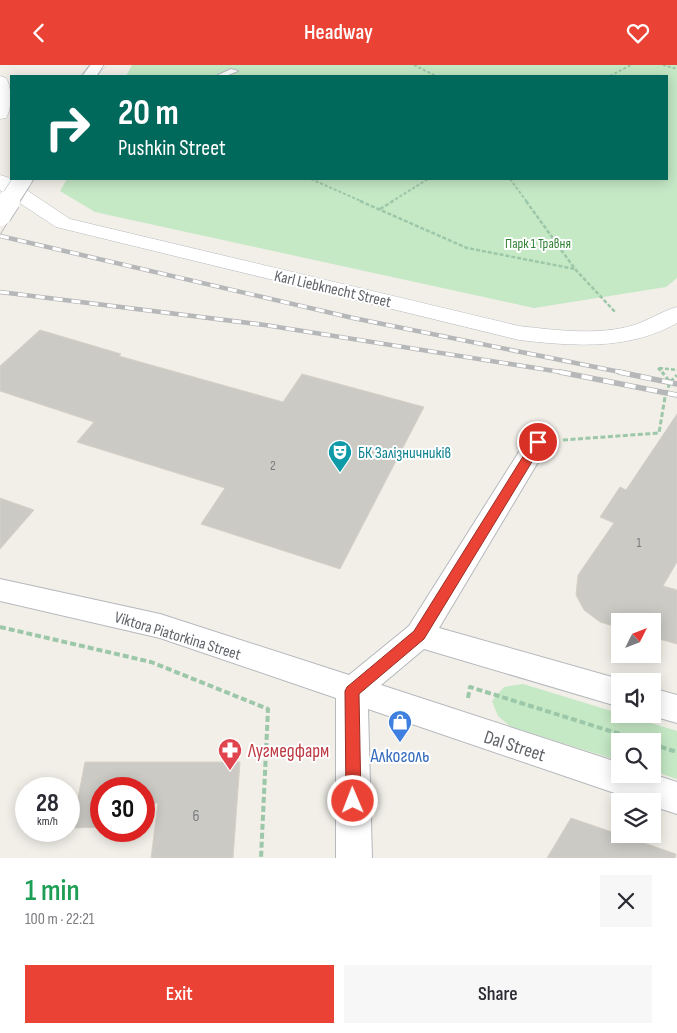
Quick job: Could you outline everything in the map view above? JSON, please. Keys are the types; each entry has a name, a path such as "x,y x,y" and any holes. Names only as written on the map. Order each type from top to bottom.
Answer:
{"street":[{"path":"4,109 0,79 7,65"},
{"path":"82,74 98,65"},
{"path":"0,215 22,180"},
{"name":"Karl Liebknecht Street","path":"0,181 63,223 519,333 560,337 632,334 664,323 677,315"},
{"path":"354,858 352,691 419,635 538,442"},
{"name":"Viktora Piatorkina Street","path":"0,590 160,626 352,691"},
{"path":"419,635 611,690"},
{"name":"Dal Street","path":"352,691 677,798"},
{"path":"661,705 677,709"}],"lane":[{"path":"223,75 234,71"}],"path":[{"path":"414,65 434,75"},
{"path":"612,75 631,65"},
{"path":"663,65 677,69"},
{"path":"313,180 467,248 575,269"},
{"path":"380,209 426,180"},
{"path":"511,180 575,269 618,315"},
{"path":"670,382 658,368 677,370"},
{"path":"538,442 659,433 665,397 670,382 677,375"},
{"path":"0,627 151,662 268,709 261,858"},
{"path":"460,727 470,687 617,733"},
{"path":"661,747 677,752"}],"green space":[{"name":"Парк 1 Травня","path":"132,65 677,65 677,278 666,287 534,308 95,212 60,191 66,180 668,180 668,75 127,75"},
{"path":"523,684 611,711 611,723 651,723 677,731 677,779 661,774 661,733 611,733 611,758 511,727 498,716 492,701 504,687"}],"building":[{"path":"40,330 121,354 119,356 283,402 302,374 424,407 340,569 201,524 225,488 77,442 94,422 0,391 0,366"},
{"path":"677,414 677,562 663,586 677,590 677,644 661,640 661,613 611,613 611,625 600,622 584,610 576,595 578,575 614,523 600,517 620,487 626,490"},
{"path":"0,498 34,510 0,549"},
{"path":"85,762 240,762 233,858 151,858 153,842 155,842 158,803 155,803 155,777 90,777 90,827 80,828 80,787"},
{"path":"571,818 611,832 611,843 644,843 676,854 675,858 547,858"}],"tram line":[{"path":"83,75 90,65"},
{"path":"98,75 104,65"},
{"path":"0,198 12,180"},
{"path":"0,235 33,180"}],"railway":[{"path":"0,236 353,318 625,373"},
{"path":"0,292 265,325 567,373"},
{"path":"560,372 677,395"},
{"path":"619,372 677,384"}],"place":[{"name":"БК Залізничників","path":"340,473"},
{"name":"Алкоголь","path":"400,743"},
{"name":"Лугмедфарм","path":"230,771"}],"route":[{"path":"353,801 352,691 419,635 538,442"}]}
